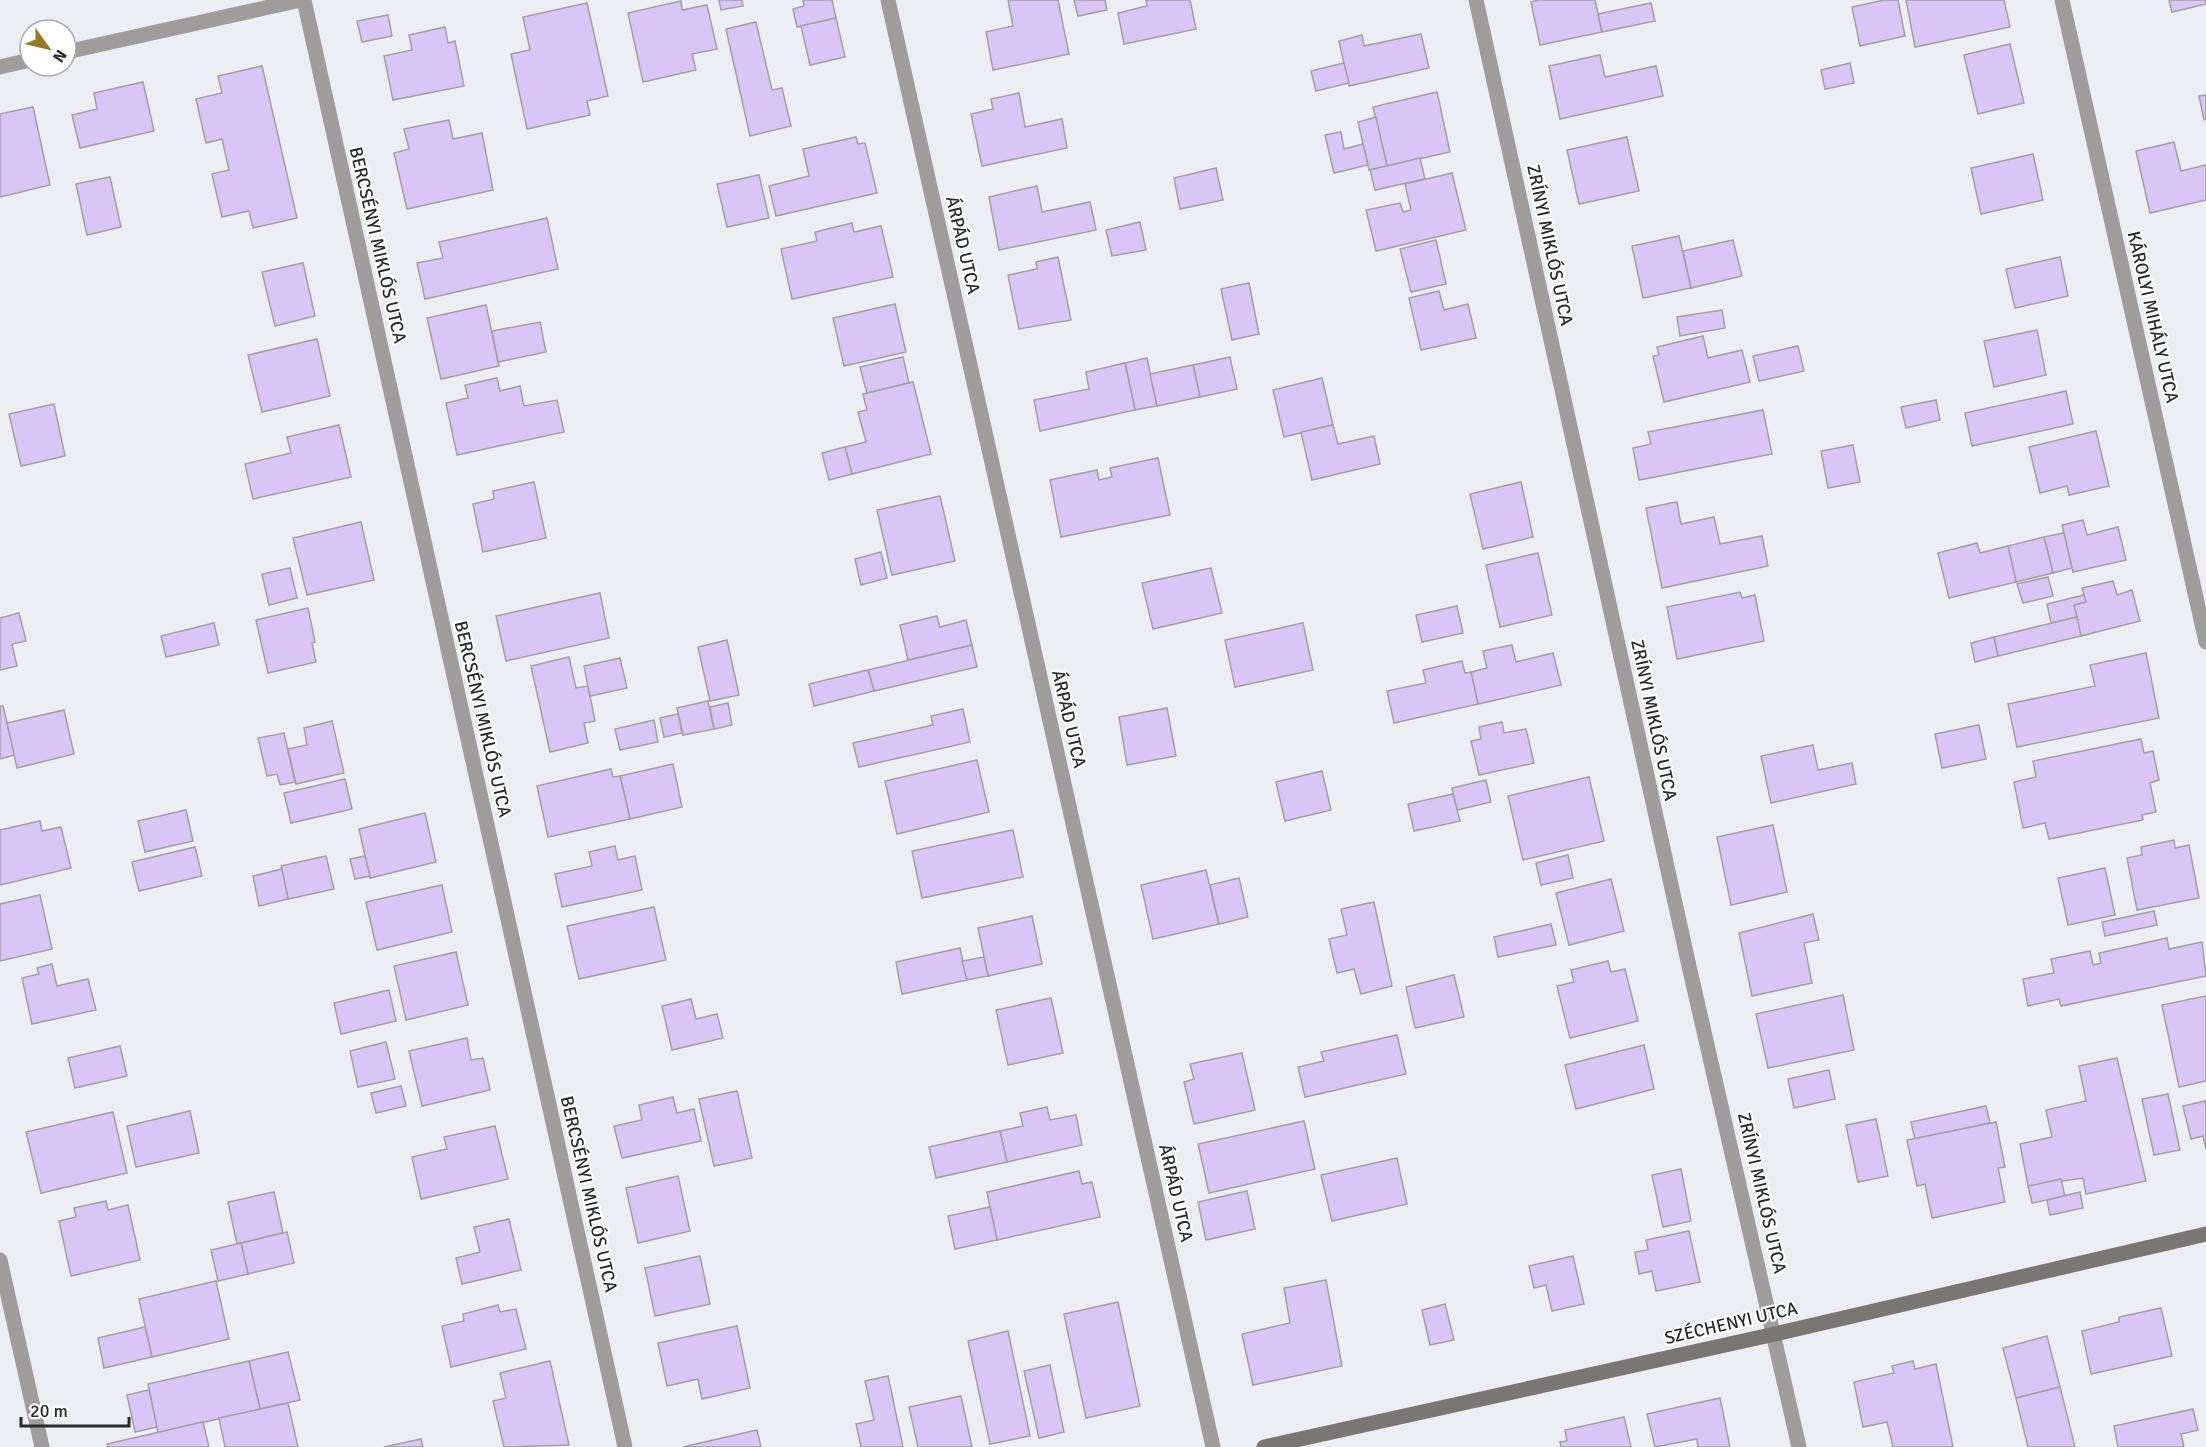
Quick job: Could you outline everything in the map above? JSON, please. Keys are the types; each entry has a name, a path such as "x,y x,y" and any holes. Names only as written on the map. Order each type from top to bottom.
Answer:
{"street":[{"path":"78,49 302,0"},
{"name":"BERCSÉNYI MIKLÓS UTCA","path":"302,0 625,1447"},
{"name":"ÁRPÁD UTCA","path":"888,0 1213,1447"},
{"name":"ZRÍNYI MIKLÓS UTCA","path":"1476,0 1683,942 1799,1447"},
{"name":"KÁROLYI MIHÁLY UTCA","path":"2062,0 2204,623 2206,642"},
{"path":"0,67 18,63"},
{"name":"SZÉCHENYI UTCA","path":"1264,1447 1774,1334 2206,1234"},
{"path":"0,1260 42,1447"}],"building":[{"path":"719,0 742,0 743,6 721,10"},
{"path":"803,0 832,0 836,18 797,27 793,9 804,6"},
{"path":"1008,0 1058,0 1069,54 993,70 986,32 1013,26"},
{"path":"1074,0 1105,0 1107,10 1078,16"},
{"path":"1146,0 1190,0 1196,29 1124,44 1118,13 1147,6"},
{"path":"1595,0 1602,32 1540,45 1531,2"},
{"path":"1884,0 1898,0 1905,36 1860,46 1852,7"},
{"path":"1906,0 2004,0 2010,27 1915,47"},
{"path":"2169,0 2206,0 2206,4 2172,12"},
{"path":"681,1 682,10 707,5 717,49 692,54 696,70 643,82 628,13"},
{"path":"587,3 608,96 587,101 590,115 527,129 511,54 530,50 523,17"},
{"path":"1651,3 1655,21 1602,32 1598,14"},
{"path":"388,15 392,36 362,42 357,21"},
{"path":"836,18 845,57 810,65 801,26"},
{"path":"756,22 772,90 782,88 791,126 750,136 726,29"},
{"path":"445,27 448,43 455,41 464,86 393,100 384,56 412,50 409,35"},
{"path":"1421,34 1429,68 1349,86 1339,41 1362,35 1364,46"},
{"path":"2010,44 2024,103 1978,114 1964,55"},
{"path":"1600,55 1605,77 1656,66 1663,96 1560,119 1549,66"},
{"path":"1344,63 1349,83 1316,91 1311,71"},
{"path":"1850,63 1854,83 1825,89 1821,70"},
{"path":"262,66 297,218 253,228 249,211 222,217 212,174 229,170 222,139 206,143 196,99 222,93 218,76"},
{"path":"143,82 154,131 80,148 72,115 97,109 94,93"},
{"path":"1437,92 1450,152 1387,166 1373,107"},
{"path":"1019,93 1025,127 1062,119 1067,148 982,166 971,114 993,109 991,99"},
{"path":"2206,95 2206,119 2204,120 2199,96"},
{"path":"33,107 50,185 0,197 0,114"},
{"path":"1376,117 1387,166 1369,170 1358,122"},
{"path":"449,120 453,139 482,133 493,190 407,209 394,153 409,149 404,129"},
{"path":"1341,132 1344,149 1363,144 1368,165 1334,173 1325,135"},
{"path":"856,137 858,144 865,143 877,193 776,216 769,186 809,176 803,149"},
{"path":"1627,137 1639,191 1579,204 1567,150"},
{"path":"2174,142 2181,171 2206,165 2206,200 2150,213 2136,151"},
{"path":"2033,154 2043,200 1981,214 1971,168"},
{"path":"1420,158 1425,179 1375,190 1370,170"},
{"path":"1216,168 1223,200 1180,209 1174,178"},
{"path":"1452,173 1466,230 1376,251 1366,210 1400,203 1403,212 1411,210 1405,184"},
{"path":"759,175 769,218 727,227 717,184"},
{"path":"110,177 121,227 87,235 76,184"},
{"path":"1037,186 1042,212 1090,202 1096,230 999,250 989,197"},
{"path":"547,218 558,269 425,299 417,263 443,258 439,242"},
{"path":"1140,222 1146,250 1112,256 1106,230"},
{"path":"852,223 854,232 881,226 893,277 792,299 781,249 817,241 815,232"},
{"path":"1679,236 1691,288 1643,298 1632,246"},
{"path":"1436,240 1446,284 1411,292 1400,249"},
{"path":"1733,240 1742,276 1691,288 1683,251"},
{"path":"1058,257 1071,320 1019,329 1008,275 1037,269 1036,262"},
{"path":"2060,257 2068,296 2015,308 2006,269"},
{"path":"303,263 315,316 275,326 262,272"},
{"path":"1249,283 1259,334 1232,340 1221,289"},
{"path":"1439,291 1444,310 1468,304 1476,338 1421,350 1409,298"},
{"path":"895,304 906,352 844,366 833,318"},
{"path":"486,305 499,366 441,379 427,318"},
{"path":"1722,310 1725,328 1680,336 1677,317"},
{"path":"540,322 546,352 498,362 492,331"},
{"path":"2037,330 2046,375 1994,387 1984,341"},
{"path":"1703,336 1708,358 1742,350 1750,382 1664,402 1653,356 1659,355 1657,347"},
{"path":"317,339 330,396 262,412 248,355"},
{"path":"1798,346 1804,371 1759,381 1753,356"},
{"path":"903,357 909,383 867,393 860,367"},
{"path":"1230,357 1237,389 1200,397 1193,365"},
{"path":"1147,358 1157,406 1135,410 1125,363"},
{"path":"1125,363 1135,410 1040,431 1034,400 1089,389 1086,372"},
{"path":"1193,365 1200,397 1157,406 1150,374"},
{"path":"497,378 500,391 520,386 524,406 557,400 564,432 457,455 446,403 468,398 465,385"},
{"path":"1322,378 1333,425 1284,437 1273,390"},
{"path":"913,382 931,454 852,474 845,447 866,442 858,412 867,410 863,394"},
{"path":"2066,391 2073,424 1972,446 1965,413"},
{"path":"1936,400 1940,420 1906,428 1901,407"},
{"path":"54,404 65,456 21,466 9,414"},
{"path":"1763,410 1772,454 1639,480 1633,448 1651,444 1648,432"},
{"path":"339,425 351,477 253,499 245,464 291,453 287,437"},
{"path":"1333,425 1338,444 1374,436 1380,464 1312,480 1301,432"},
{"path":"2096,431 2109,486 2069,495 2067,486 2040,493 2029,447"},
{"path":"1853,445 1860,482 1828,488 1821,451"},
{"path":"845,447 852,474 829,480 822,453"},
{"path":"1158,458 1170,515 1061,537 1050,480 1097,470 1099,480 1112,477 1110,468"},
{"path":"534,482 546,538 483,552 473,504 494,499 493,491"},
{"path":"1521,482 1533,537 1483,549 1470,494"},
{"path":"940,496 955,561 892,575 877,510"},
{"path":"1677,502 1681,524 1714,517 1720,544 1762,536 1768,566 1662,588 1646,508"},
{"path":"2083,520 2087,535 2118,527 2126,560 2073,572 2062,525"},
{"path":"361,522 374,580 307,595 293,538"},
{"path":"2064,533 2072,568 2053,573 2044,537"},
{"path":"2044,537 2053,573 2016,582 2008,546"},
{"path":"1977,543 1980,553 2008,546 2016,582 1949,598 1938,553"},
{"path":"881,552 887,578 861,585 855,559"},
{"path":"1538,553 1552,615 1500,627 1486,565"},
{"path":"290,568 297,598 269,605 262,574"},
{"path":"1211,568 1222,613 1153,629 1142,583"},
{"path":"2048,577 2053,596 2023,603 2017,584"},
{"path":"2113,581 2117,595 2132,590 2140,621 2081,636 2074,605 2086,602 2082,588"},
{"path":"1740,592 1742,598 1755,595 1764,641 1677,659 1667,607"},
{"path":"600,593 609,638 506,661 496,616"},
{"path":"2084,595 2086,602 2074,605 2077,617 2051,623 2047,604"},
{"path":"1457,606 1463,633 1422,642 1416,615"},
{"path":"308,608 315,642 312,643 316,662 268,673 256,620"},
{"path":"19,613 26,641 12,644 17,666 0,670 0,618"},
{"path":"937,616 940,627 966,620 972,645 908,660 900,625"},
{"path":"2077,617 2081,636 1998,656 1994,637"},
{"path":"214,623 219,645 166,657 161,636"},
{"path":"1303,623 1313,670 1235,687 1225,640"},
{"path":"1994,637 1998,656 1975,662 1971,643"},
{"path":"727,640 739,695 710,701 698,647"},
{"path":"972,645 977,667 874,691 868,670"},
{"path":"1512,645 1516,662 1553,653 1561,685 1478,704 1471,672 1487,668 1483,651"},
{"path":"2146,653 2159,718 2017,747 2008,704 2095,686 2090,665"},
{"path":"569,657 576,688 588,686 595,721 584,723 588,743 550,752 531,666"},
{"path":"620,658 627,688 590,696 584,666"},
{"path":"1462,661 1465,673 1471,672 1478,704 1394,723 1387,691 1426,683 1423,670"},
{"path":"868,670 874,691 814,706 809,684"},
{"path":"708,701 714,729 683,735 677,708"},
{"path":"728,703 732,725 714,729 710,707"},
{"path":"0,706 3,706 15,755 0,759"},
{"path":"1167,708 1176,756 1127,765 1119,717"},
{"path":"963,709 970,742 859,767 853,743 933,725 931,716"},
{"path":"64,710 74,754 17,768 7,723"},
{"path":"678,714 682,733 664,737 660,718"},
{"path":"654,720 658,742 620,750 615,729"},
{"path":"332,721 344,773 296,784 288,749 307,745 304,728"},
{"path":"1502,722 1504,733 1526,729 1534,763 1479,775 1471,741 1481,739 1479,727"},
{"path":"1979,725 1986,759 1942,768 1935,734"},
{"path":"284,733 295,782 280,785 277,774 267,776 258,738"},
{"path":"2141,739 2144,753 2153,751 2159,780 2150,783 2156,812 2142,815 2143,820 2049,839 2045,823 2023,828 2014,782 2036,777 2033,761"},
{"path":"1813,745 1818,770 1852,763 1856,784 1771,803 1761,756"},
{"path":"977,760 989,812 897,834 885,781"},
{"path":"673,764 682,807 630,819 620,776"},
{"path":"611,769 613,777 620,776 630,819 548,837 537,786"},
{"path":"1322,771 1331,810 1285,821 1276,782"},
{"path":"1589,777 1604,841 1523,860 1508,796"},
{"path":"345,779 352,809 291,823 284,793"},
{"path":"1486,780 1491,802 1457,810 1452,788"},
{"path":"1453,794 1460,821 1414,831 1408,804"},
{"path":"186,810 193,841 145,852 138,821"},
{"path":"425,813 436,862 370,878 359,829"},
{"path":"40,821 42,831 61,827 71,868 0,885 0,830"},
{"path":"1773,825 1787,892 1731,905 1717,837"},
{"path":"1013,830 1023,877 922,898 912,851"},
{"path":"2174,840 2175,848 2189,845 2199,898 2137,910 2127,858 2142,855 2141,847"},
{"path":"615,846 618,860 635,856 642,890 562,907 555,874 592,866 589,852"},
{"path":"195,847 202,876 139,891 132,862"},
{"path":"1568,855 1573,878 1541,885 1536,863"},
{"path":"326,856 334,889 288,899 281,866"},
{"path":"365,856 370,876 355,879 350,859"},
{"path":"2105,868 2115,915 2068,925 2058,878"},
{"path":"282,869 288,899 259,906 253,876"},
{"path":"1206,870 1219,924 1153,939 1141,885"},
{"path":"1239,878 1248,917 1219,924 1210,885"},
{"path":"1611,879 1624,931 1569,945 1556,893"},
{"path":"442,885 452,932 377,950 366,902"},
{"path":"40,895 52,949 0,961 0,904"},
{"path":"1374,902 1392,986 1361,994 1354,969 1337,973 1329,939 1347,935 1341,909"},
{"path":"654,907 666,960 579,979 567,926"},
{"path":"2154,911 2157,925 2105,936 2102,922"},
{"path":"1813,914 1819,940 1804,943 1812,983 1752,996 1739,933"},
{"path":"1032,916 1042,964 988,976 978,928"},
{"path":"1551,924 1556,945 1498,957 1494,937"},
{"path":"2167,938 2169,949 2202,942 2206,976 2061,1006 2059,999 2028,1006 2023,979 2054,973 2051,959 2090,951 2093,965 2101,963 2099,953"},
{"path":"960,948 967,980 902,994 896,962"},
{"path":"456,952 468,1005 406,1020 394,966"},
{"path":"984,957 988,976 967,980 962,961"},
{"path":"1608,961 1611,972 1625,969 1638,1021 1570,1038 1557,986 1574,982 1571,970"},
{"path":"52,964 57,986 88,979 96,1010 32,1024 22,978 39,974 37,968"},
{"path":"1454,975 1464,1017 1415,1028 1406,987"},
{"path":"389,990 396,1021 341,1034 334,1003"},
{"path":"1843,995 1854,1050 1768,1068 1756,1014"},
{"path":"2206,996 2206,1081 2179,1087 2162,1005"},
{"path":"1051,998 1063,1053 1008,1065 996,1010"},
{"path":"691,999 696,1019 717,1014 723,1038 672,1050 662,1006"},
{"path":"1397,1035 1406,1074 1305,1097 1298,1067 1324,1061 1321,1052"},
{"path":"467,1038 471,1060 483,1058 490,1090 422,1106 409,1051"},
{"path":"386,1042 395,1079 358,1087 350,1051"},
{"path":"1644,1045 1654,1089 1576,1109 1565,1065"},
{"path":"120,1046 127,1076 75,1088 68,1058"},
{"path":"1242,1053 1255,1110 1194,1124 1184,1082 1194,1079 1190,1064"},
{"path":"2117,1058 2146,1181 2086,1194 2083,1178 2028,1186 2020,1144 2052,1137 2046,1110 2086,1101 2079,1066"},
{"path":"1829,1070 1835,1099 1794,1108 1788,1079"},
{"path":"401,1086 406,1106 376,1113 371,1093"},
{"path":"737,1091 752,1158 714,1166 699,1099"},
{"path":"2168,1094 2180,1150 2154,1155 2142,1099"},
{"path":"673,1097 677,1113 694,1109 701,1141 622,1158 614,1126 642,1120 639,1105"},
{"path":"2205,1101 2206,1149 2203,1136 2191,1139 2183,1106"},
{"path":"1986,1106 1990,1123 1915,1139 1911,1122"},
{"path":"1047,1107 1050,1120 1076,1115 1082,1145 1007,1162 1000,1131 1023,1126 1020,1113"},
{"path":"190,1111 199,1153 136,1167 127,1126"},
{"path":"113,1112 127,1173 41,1193 26,1132"},
{"path":"1876,1119 1888,1176 1858,1182 1846,1125"},
{"path":"1304,1121 1315,1169 1209,1193 1198,1144"},
{"path":"1996,1122 2005,1167 1998,1168 2005,1202 1932,1218 1925,1184 1917,1186 1907,1140"},
{"path":"495,1126 508,1179 421,1199 412,1157 447,1149 444,1137"},
{"path":"1000,1131 1007,1162 936,1178 929,1147"},
{"path":"1397,1158 1407,1204 1332,1221 1321,1175"},
{"path":"1681,1169 1691,1221 1663,1227 1652,1175"},
{"path":"1079,1171 1082,1184 1092,1182 1100,1217 997,1240 987,1192"},
{"path":"678,1176 690,1231 638,1243 626,1188"},
{"path":"2061,1179 2065,1196 2032,1203 2028,1186"},
{"path":"1247,1191 1255,1229 1206,1240 1198,1202"},
{"path":"274,1192 283,1233 237,1244 228,1202"},
{"path":"2080,1192 2083,1208 2050,1215 2047,1200"},
{"path":"106,1201 108,1210 128,1205 140,1260 71,1276 59,1221 76,1217 74,1208"},
{"path":"990,1207 997,1240 955,1249 948,1216"},
{"path":"509,1219 521,1270 462,1284 456,1258 480,1252 474,1227"},
{"path":"1689,1231 1700,1282 1656,1291 1652,1271 1639,1274 1635,1252 1648,1250 1646,1240"},
{"path":"287,1232 294,1263 248,1274 241,1243"},
{"path":"241,1243 248,1274 218,1281 211,1250"},
{"path":"700,1256 710,1304 655,1316 645,1268"},
{"path":"1573,1256 1584,1304 1552,1311 1546,1285 1534,1288 1529,1266"},
{"path":"1326,1280 1342,1366 1253,1385 1242,1334 1290,1323 1284,1288"},
{"path":"216,1281 229,1339 152,1357 139,1299"},
{"path":"1118,1302 1140,1406 1086,1418 1064,1314"},
{"path":"1445,1304 1454,1340 1430,1345 1422,1310"},
{"path":"498,1305 500,1312 516,1309 526,1349 451,1367 442,1326 464,1321 463,1314"},
{"path":"2161,1308 2172,1356 2091,1374 2082,1331 2119,1322 2119,1317"},
{"path":"737,1326 750,1388 702,1399 698,1379 667,1386 658,1343"},
{"path":"145,1327 152,1357 104,1368 98,1338"},
{"path":"1008,1331 1030,1436 990,1444 968,1341"},
{"path":"2047,1336 2060,1387 2016,1398 2003,1348"},
{"path":"288,1352 300,1400 260,1409 249,1361"},
{"path":"249,1361 260,1409 158,1433 148,1384"},
{"path":"550,1361 569,1445 504,1447 493,1401 506,1398 500,1373"},
{"path":"1913,1361 1915,1369 1936,1364 1953,1447 1893,1447 1887,1422 1863,1427 1854,1382 1894,1373 1892,1366"},
{"path":"1050,1365 1064,1432 1039,1438 1024,1371"},
{"path":"888,1376 903,1447 861,1447 856,1424 874,1420 865,1381"},
{"path":"2060,1387 2075,1447 2028,1447 2016,1398"},
{"path":"149,1390 157,1427 135,1432 127,1395"},
{"path":"961,1396 972,1447 918,1447 909,1407"},
{"path":"1720,1398 1730,1447 1698,1447 1697,1439 1655,1447 1647,1414"},
{"path":"288,1403 298,1447 225,1447 219,1418"},
{"path":"2193,1409 2198,1430 2181,1434 2184,1447 2118,1447 2114,1426"},
{"path":"1624,1417 1631,1447 1561,1447 1560,1442 1567,1441 1565,1430"},
{"path":"203,1422 209,1447 108,1447 107,1444"},
{"path":"757,1430 761,1447 683,1447"},
{"path":"421,1439 423,1447 384,1447"}]}
